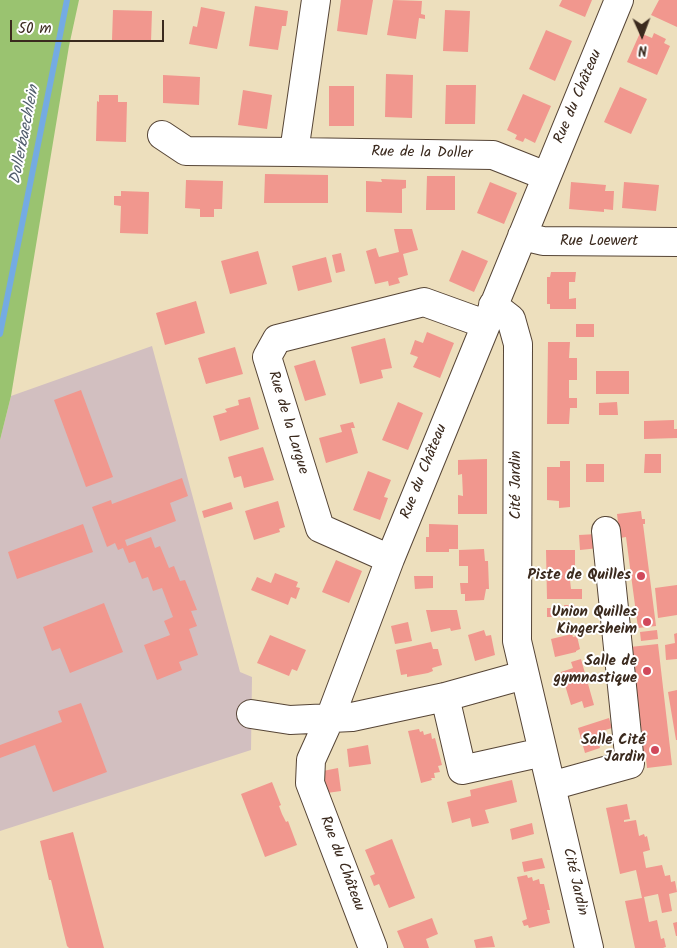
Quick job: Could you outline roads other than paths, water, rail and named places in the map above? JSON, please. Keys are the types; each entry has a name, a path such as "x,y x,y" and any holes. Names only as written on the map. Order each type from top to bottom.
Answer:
{"street":[{"path":"294,152 316,0"},
{"name":"Rue du Château","path":"373,948 310,783 311,760 330,718 390,559 619,0"},
{"name":"Rue de la Doller","path":"162,135 186,151 493,155 546,176"},
{"name":"Rue Loewert","path":"522,236 543,241 677,242"},
{"name":"Rue de la Largue","path":"390,559 320,528 267,357 277,339 424,302 489,315"},
{"name":"Cité Jardin","path":"489,315 511,319 518,344 517,641 589,948"},
{"path":"551,786 630,764 606,532"},
{"path":"251,714 290,720 352,717 445,697 524,674"},
{"path":"445,697 462,770 543,752"}],"waterway":[{"name":"Dollerbaechlein","path":"0,334 67,0"}],"place":[{"name":"Piste de Quilles","path":"641,576"},
{"name":"Union Quilles Kingersheim","path":"647,622"},
{"name":"Salle de gymnastique","path":"647,671"},
{"name":"Salle Cité Jardin","path":"655,750"}]}
